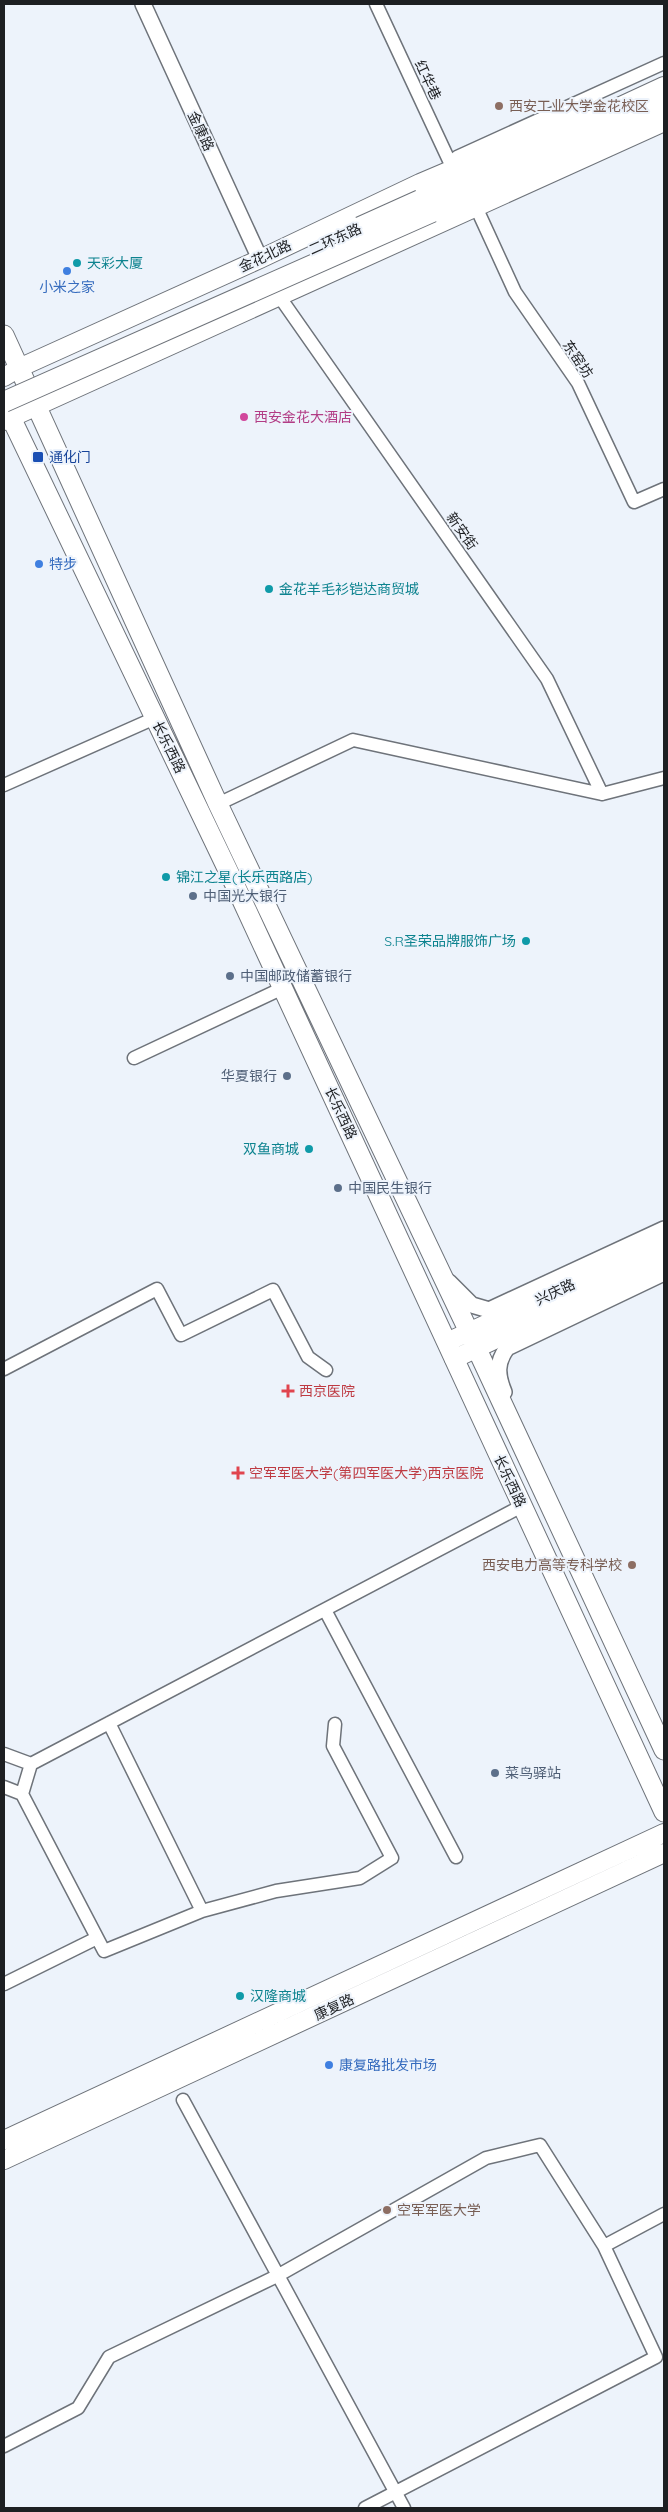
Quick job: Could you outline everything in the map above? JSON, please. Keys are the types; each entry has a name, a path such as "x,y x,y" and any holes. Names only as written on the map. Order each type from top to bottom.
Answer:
{"highway":[{"name":"二环东路","path":"6,411 426,206 500,162 664,87"},
{"name":"二环东路","path":"4,387 664,104"},
{"path":"453,169 500,162"},
{"path":"426,206 476,207"}],"main road":[{"name":"金花北路","path":"11,372 453,169 527,139 664,76"},
{"path":"6,411 37,406 664,122"},
{"name":"长乐西路","path":"4,335 11,372 37,406 218,804 473,1340 664,1750"},
{"name":"长乐西路","path":"6,411 283,988 664,1812"},
{"name":"兴庆路","path":"450,1351 664,1242"},
{"name":"兴庆路","path":"473,1340 530,1324 664,1260"},
{"path":"530,1324 558,1322"},
{"name":"康复路","path":"4,2140 664,1833"},
{"name":"康复路","path":"4,2160 664,1853"}],"street":[{"name":"金康路","path":"143,4 260,259"},
{"name":"红华巷","path":"376,4 453,169"},
{"path":"453,169 457,157 664,63"},
{"name":"东窑坊","path":"476,207 515,292 578,383 634,502 664,488"},
{"name":"新安街","path":"279,296 546,679 602,794"},
{"path":"4,785 155,718"},
{"path":"218,804 353,740 602,794 664,778"},
{"path":"134,1058 283,988"},
{"path":"437,1264 461,1296 472,1305 488,1310 664,1229"},
{"path":"517,1436 499,1380 498,1366 500,1357 507,1348 519,1340 664,1273"},
{"path":"4,1369 157,1289 181,1335 273,1290 308,1357 326,1370"},
{"path":"22,1794 31,1764 522,1506"},
{"path":"325,1610 456,1857"},
{"path":"109,1723 202,1911"},
{"path":"4,1787 22,1794 104,1951 202,1911 276,1892 360,1878 392,1858 333,1746 335,1724"},
{"path":"4,1754 31,1764"},
{"path":"4,1984 97,1938"},
{"path":"183,2100 404,2508"},
{"path":"4,2446 78,2408 108,2357 277,2276 486,2158 540,2144 604,2246 656,2357 365,2508"},
{"path":"604,2246 664,2214"}],"place":[{"name":"西安工业大学金花校区","path":"499,106"},
{"name":"天彩大厦","path":"77,263"},
{"name":"小米之家","path":"67,271"},
{"name":"西安金花大酒店","path":"244,417"},
{"name":"通化门","path":"38,457"},
{"name":"特步","path":"39,564"},
{"name":"金花羊毛衫铠达商贸城","path":"269,589"},
{"name":"锦江之星(长乐西路店)","path":"166,877"},
{"name":"中国光大银行","path":"193,896"},
{"name":"S.R圣荣品牌服饰广场","path":"526,941"},
{"name":"中国邮政储蓄银行","path":"230,976"},
{"name":"华夏银行","path":"287,1076"},
{"name":"双鱼商城","path":"309,1149"},
{"name":"中国民生银行","path":"338,1188"},
{"name":"西京医院","path":"288,1391"},
{"name":"空军军医大学(第四军医大学)西京医院","path":"238,1473"},
{"name":"西安电力高等专科学校","path":"632,1565"},
{"name":"菜鸟驿站","path":"495,1773"},
{"name":"汉隆商城","path":"240,1996"},
{"name":"康复路批发市场","path":"329,2065"},
{"name":"空军军医大学","path":"387,2210"}]}
